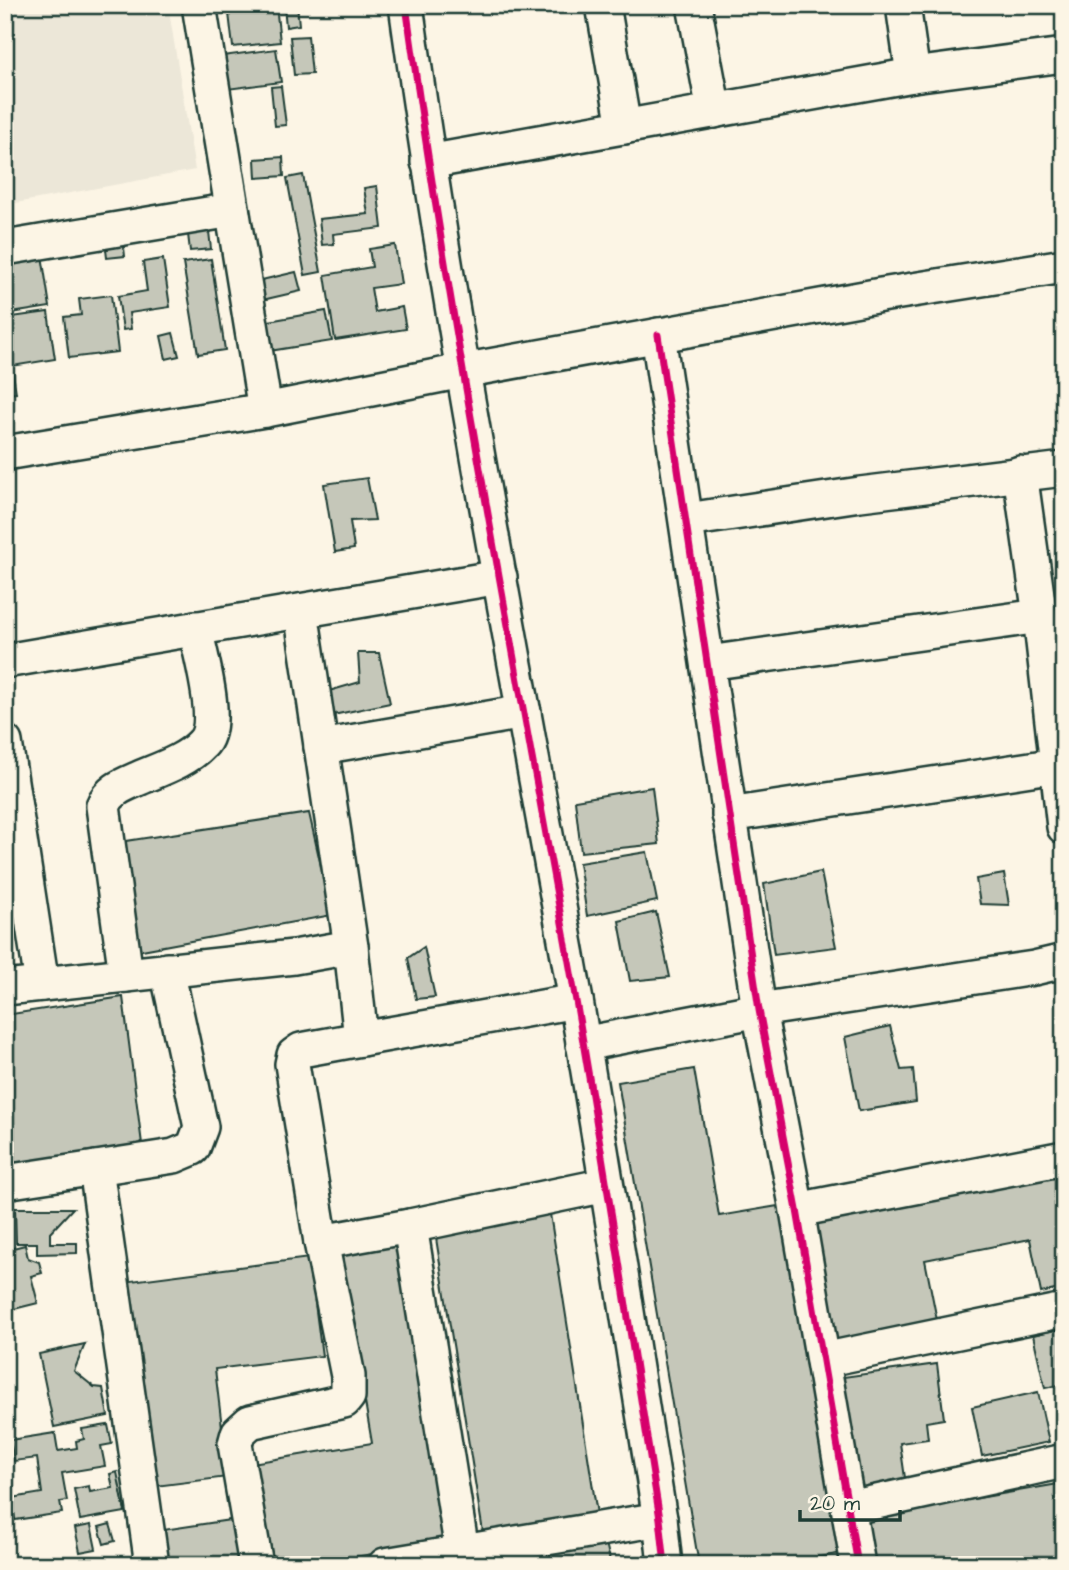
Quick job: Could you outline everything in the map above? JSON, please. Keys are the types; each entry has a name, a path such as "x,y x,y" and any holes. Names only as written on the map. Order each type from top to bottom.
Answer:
{"street":[{"path":"199,5 265,410"},
{"path":"406,5 461,371 576,1001 660,1519 665,1565"},
{"path":"603,5 624,127"},
{"path":"694,5 714,111"},
{"path":"903,5 914,75"},
{"path":"428,162 914,75 1064,55"},
{"path":"5,248 232,210"},
{"path":"5,453 265,410 461,371 881,295 1064,266"},
{"path":"659,335 759,1010 797,1210 858,1565"},
{"path":"687,520 860,494 1064,469"},
{"path":"1020,473 1040,616 1064,827"},
{"path":"5,660 500,577"},
{"path":"300,611 351,947 361,1039"},
{"path":"708,663 1040,616"},
{"path":"126,975 103,806 107,796 118,787 190,755 208,738 210,706 195,628"},
{"path":"321,747 524,712"},
{"path":"5,742 42,984"},
{"path":"729,815 1056,765"},
{"path":"5,988 294,957 351,947"},
{"path":"583,1044 759,1010 1034,968 1064,961"},
{"path":"5,1182 174,1156 193,1148 201,1127 167,970"},
{"path":"256,1565 235,1444 238,1433 250,1422 344,1401 348,1396 348,1376 321,1242 292,1064 294,1055 301,1050 576,1001"},
{"path":"797,1210 1064,1158"},
{"path":"96,1168 152,1565"},
{"path":"321,1242 606,1185"},
{"path":"410,1226 462,1551"},
{"path":"823,1360 1064,1310"},
{"path":"849,1508 1064,1461"},
{"path":"385,1565 660,1519"}],"shaded area":[{"path":"5,5 168,5 195,170 5,205"}],"building":[{"path":"228,5 276,5 280,42 233,47"},
{"path":"284,5 297,5 299,25 286,27"},
{"path":"308,36 312,74 294,75 290,37"},
{"path":"276,49 281,82 220,90 215,57"},
{"path":"281,86 286,125 275,126 271,87"},
{"path":"283,157 284,176 256,178 255,159"},
{"path":"303,175 321,272 305,275 287,178"},
{"path":"377,186 382,228 333,234 334,244 322,245 319,219 368,214 364,188"},
{"path":"208,223 211,249 190,251 187,226"},
{"path":"123,239 125,256 107,258 105,241"},
{"path":"395,245 401,284 371,288 375,312 402,307 406,329 335,340 325,275 372,267 369,249"},
{"path":"41,249 50,307 5,314 5,254"},
{"path":"163,259 170,307 129,313 131,329 123,330 118,296 147,291 143,262"},
{"path":"211,259 225,350 198,354 183,263"},
{"path":"296,272 301,291 258,301 253,282"},
{"path":"111,295 118,352 69,358 64,317 81,315 79,299"},
{"path":"326,311 332,341 263,352 257,323"},
{"path":"48,312 55,359 12,366 16,393 5,394 5,318"},
{"path":"173,333 179,356 166,359 161,336"},
{"path":"367,478 375,520 350,521 354,549 335,552 324,484"},
{"path":"358,653 379,653 390,703 333,715 329,691 360,682"},
{"path":"652,787 659,844 581,852 575,800"},
{"path":"309,813 332,915 131,952 119,842"},
{"path":"647,852 657,901 587,916 579,863"},
{"path":"821,872 836,947 774,955 764,884"},
{"path":"1004,874 1009,905 980,904 976,879"},
{"path":"656,912 670,977 630,981 619,921"},
{"path":"424,947 435,997 416,999 408,958"},
{"path":"123,997 142,1144 5,1169 5,1015"},
{"path":"890,1026 901,1070 913,1069 916,1102 859,1111 845,1037"},
{"path":"694,1069 719,1216 784,1205 843,1553 772,1565 699,1565 618,1082"},
{"path":"1064,1168 1064,1288 1041,1293 1030,1239 925,1260 939,1330 829,1351 803,1219"},
{"path":"15,1208 73,1208 50,1233 50,1243 77,1243 77,1253 37,1254 37,1243 16,1243"},
{"path":"550,1214 597,1514 483,1532 435,1232"},
{"path":"399,1240 450,1541 307,1565 263,1565 246,1464 372,1443 339,1250"},
{"path":"25,1245 28,1258 39,1262 42,1273 31,1276 38,1303 6,1311 5,1250"},
{"path":"309,1258 322,1356 215,1369 228,1477 148,1487 123,1282"},
{"path":"1064,1328 1064,1384 1045,1388 1033,1335"},
{"path":"85,1344 74,1371 94,1387 103,1388 108,1416 54,1427 39,1354"},
{"path":"937,1364 944,1419 926,1422 928,1439 900,1443 906,1485 852,1492 836,1378"},
{"path":"1038,1392 1049,1442 982,1456 972,1407"},
{"path":"108,1425 112,1444 101,1446 105,1466 62,1473 67,1501 60,1502 62,1513 15,1520 12,1498 42,1493 37,1458 14,1461 10,1440 55,1433 58,1451 77,1448 76,1441 84,1439 82,1429"},
{"path":"117,1472 125,1512 80,1520 74,1489 89,1486 90,1492 113,1488 110,1474"},
{"path":"1064,1483 1064,1565 867,1565 859,1519"},
{"path":"237,1519 243,1565 168,1565 163,1530"},
{"path":"110,1524 115,1541 104,1544 99,1527"},
{"path":"91,1525 96,1549 80,1552 75,1528"},
{"path":"604,1534 611,1565 497,1565 495,1558"}],"cycle path":[{"path":"406,5 464,379 598,1130 665,1565"},
{"path":"658,335 759,1010 797,1210 858,1565"}]}
